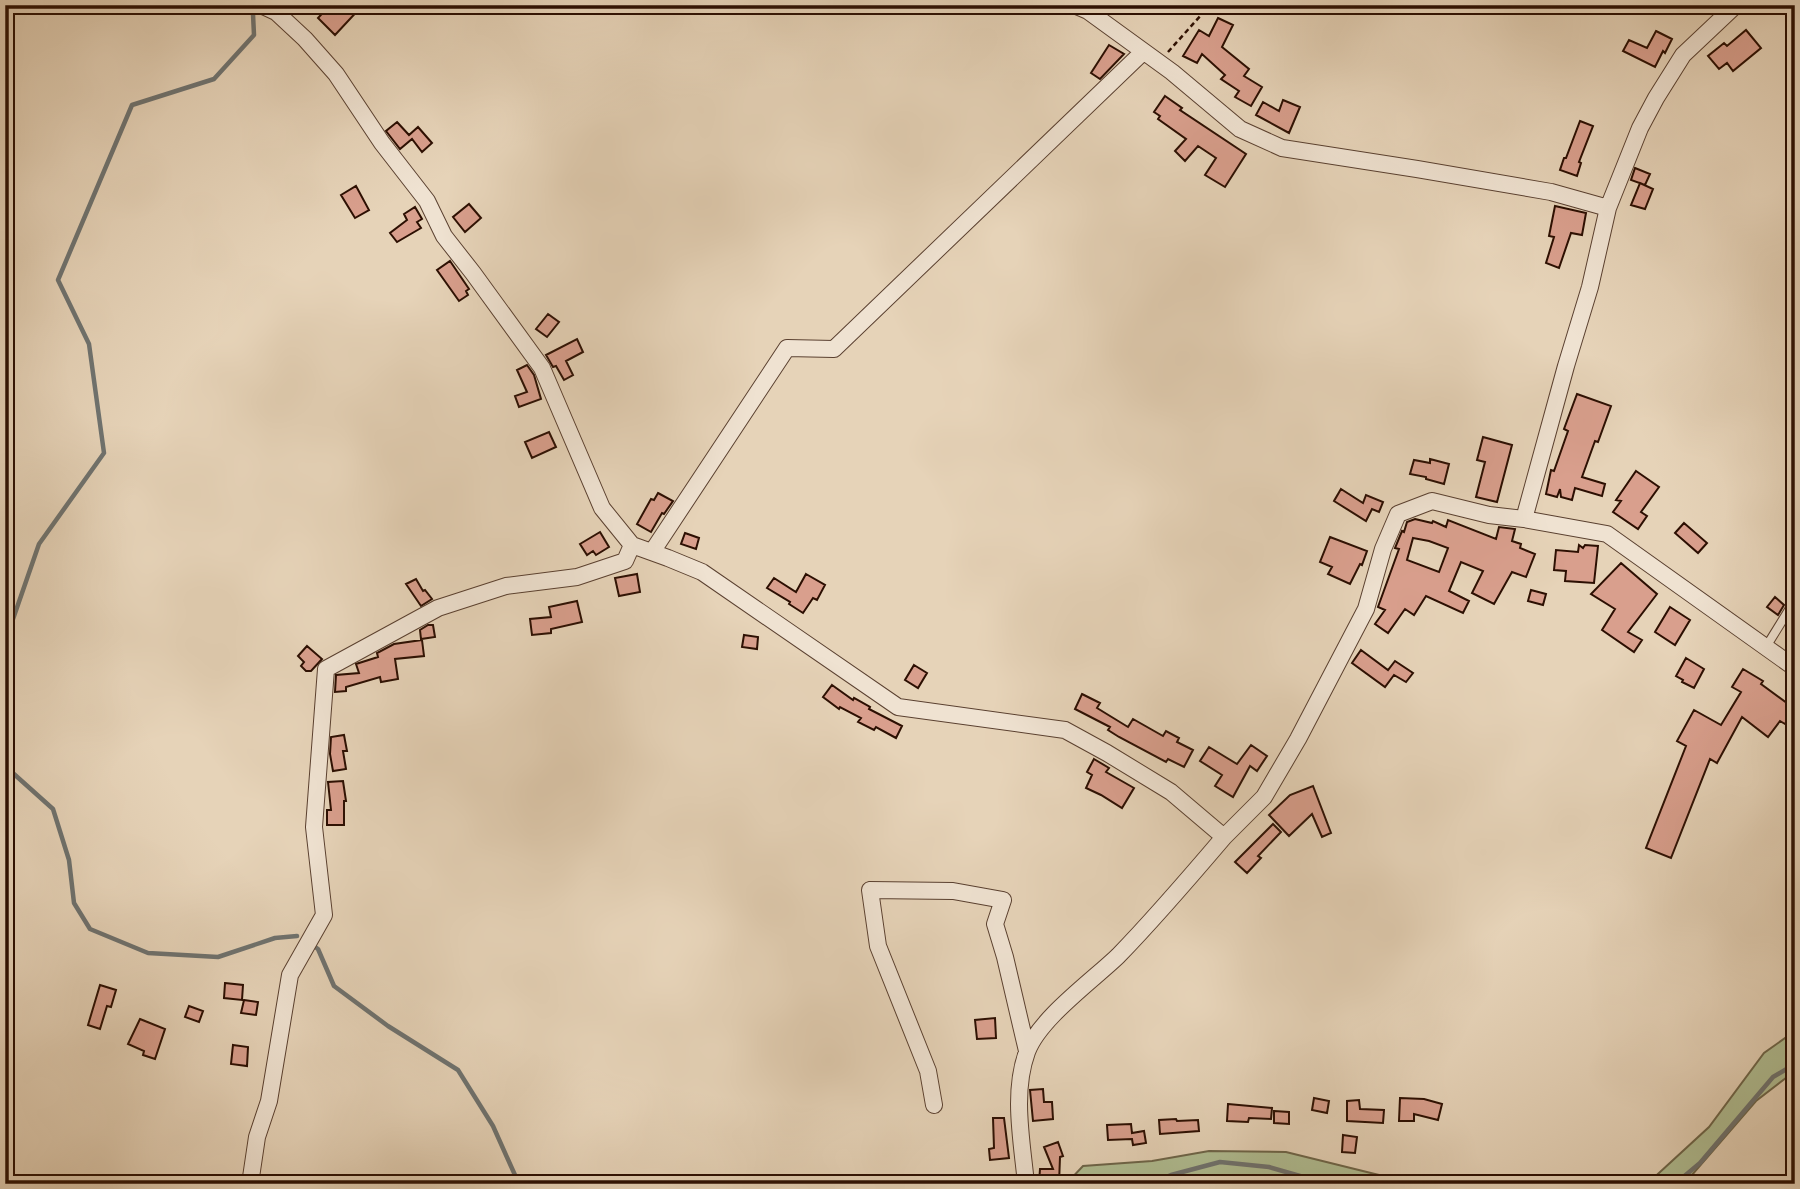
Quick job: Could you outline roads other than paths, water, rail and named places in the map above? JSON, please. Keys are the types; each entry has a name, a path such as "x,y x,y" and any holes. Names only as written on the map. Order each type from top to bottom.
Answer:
{"street":[{"path":"261,5 276,12 336,74 382,143 427,201 444,236 542,368 602,508 632,545 702,572 898,707 1065,730 1171,792 1224,836"},
{"path":"1524,519 1590,287 1608,208 1640,128 1683,55 1736,5"},
{"path":"1081,8 1158,62 1240,129 1282,149 1537,190 1608,208"},
{"path":"652,552 787,348 834,349 1143,52"},
{"path":"1026,1184 1020,1128 1019,1080 1027,1051 1041,1027 1118,955 1224,836 1264,797 1298,739 1366,609 1383,549 1398,514 1432,500 1489,516 1524,519 1606,534 1795,668"},
{"path":"250,1184 257,1137 269,1101 290,975 324,915 314,827 326,669 438,608 506,586 577,577 625,561 632,545"},
{"path":"934,1105 928,1072 878,946 870,890 953,891 1003,900 995,924 1006,957 1027,1051"}],"lane":[{"path":"1081,8 1111,5"},
{"path":"1766,648 1795,600"}],"waterway":[{"path":"5,624 13,619 39,544 104,453 89,344 58,280 132,105 214,79 254,35 253,14"},
{"path":"5,766 53,809 69,860 74,903 90,929 148,953 218,957 275,938 297,936"},
{"path":"311,944 318,949 334,986 388,1026 458,1070 493,1126 519,1184"},
{"path":"1675,1184 1700,1163 1773,1077 1795,1064"},
{"path":"1149,1184 1220,1162 1269,1167 1328,1184"}]}
